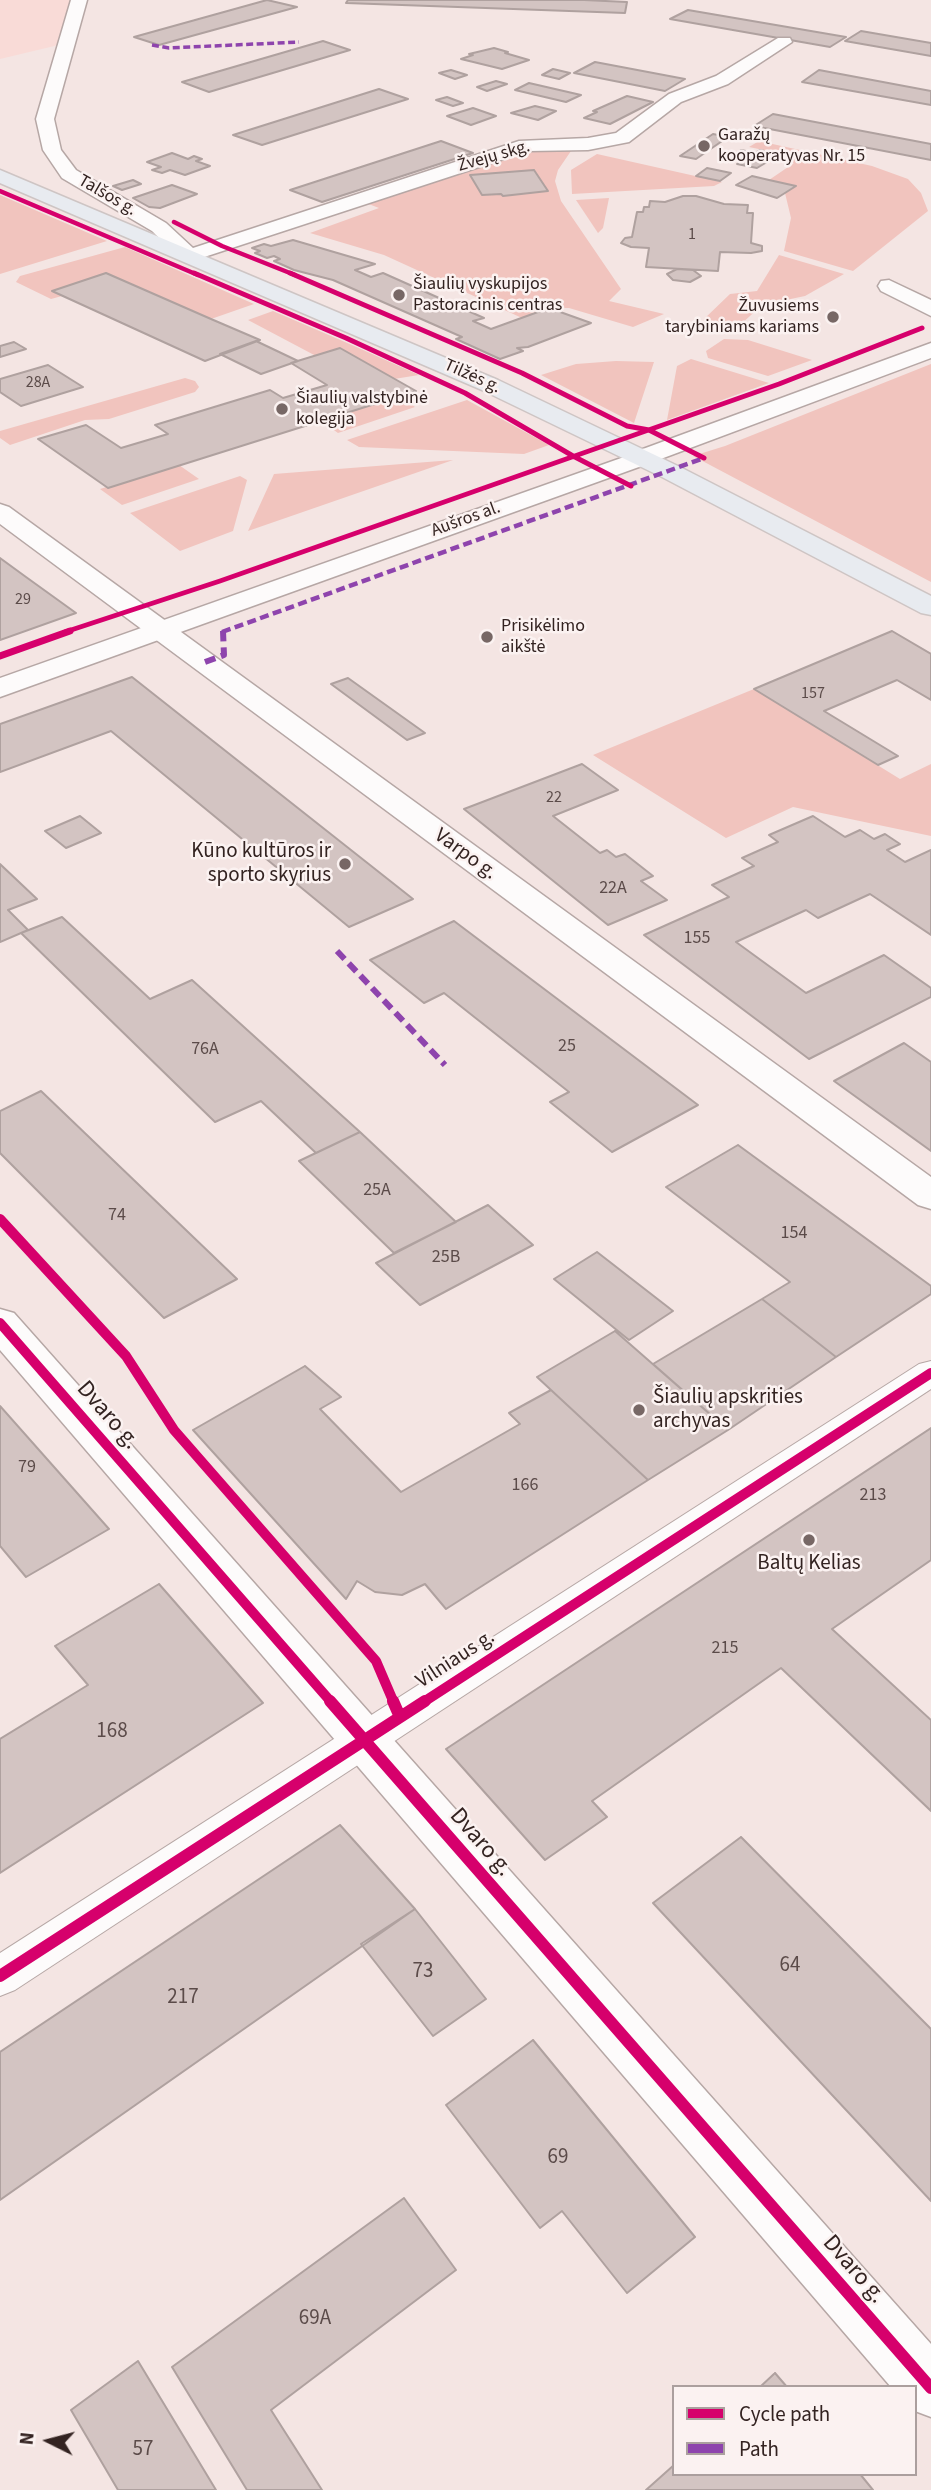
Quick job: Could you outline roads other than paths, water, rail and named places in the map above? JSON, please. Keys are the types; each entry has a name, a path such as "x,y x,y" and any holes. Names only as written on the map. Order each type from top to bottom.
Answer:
{"highway":[{"name":"Tilžės g.","path":"0,176 403,346 641,458 931,607"}],"street":[{"name":"Talšos g.","path":"79,0 45,119 52,150 69,174 159,227 189,257"},
{"name":"Žvejų skg.","path":"189,257 526,145 588,144 622,138 676,99 722,80 784,42"},
{"path":"889,286 931,309"},
{"name":"Aušros al.","path":"0,688 641,458 931,350"},
{"name":"Varpo g.","path":"0,512 931,1196"},
{"name":"Dvaro g.","path":"0,1323 931,2388"},
{"name":"Vilniaus g.","path":"0,1976 931,1373"}],"place":[{"name":"Garažų kooperatyvas Nr. 15","path":"704,146"},
{"name":"Šiaulių vyskupijos Pastoracinis centras","path":"399,295"},
{"name":"Žuvusiems tarybiniams kariams","path":"833,317"},
{"name":"Šiaulių valstybinė kolegija","path":"282,409"},
{"name":"Prisikėlimo aikštė","path":"487,637"},
{"name":"Kūno kultūros ir sporto skyrius","path":"345,864"},
{"name":"Šiaulių apskrities archyvas","path":"639,1410"},
{"name":"Baltų Kelias","path":"809,1540"}]}
